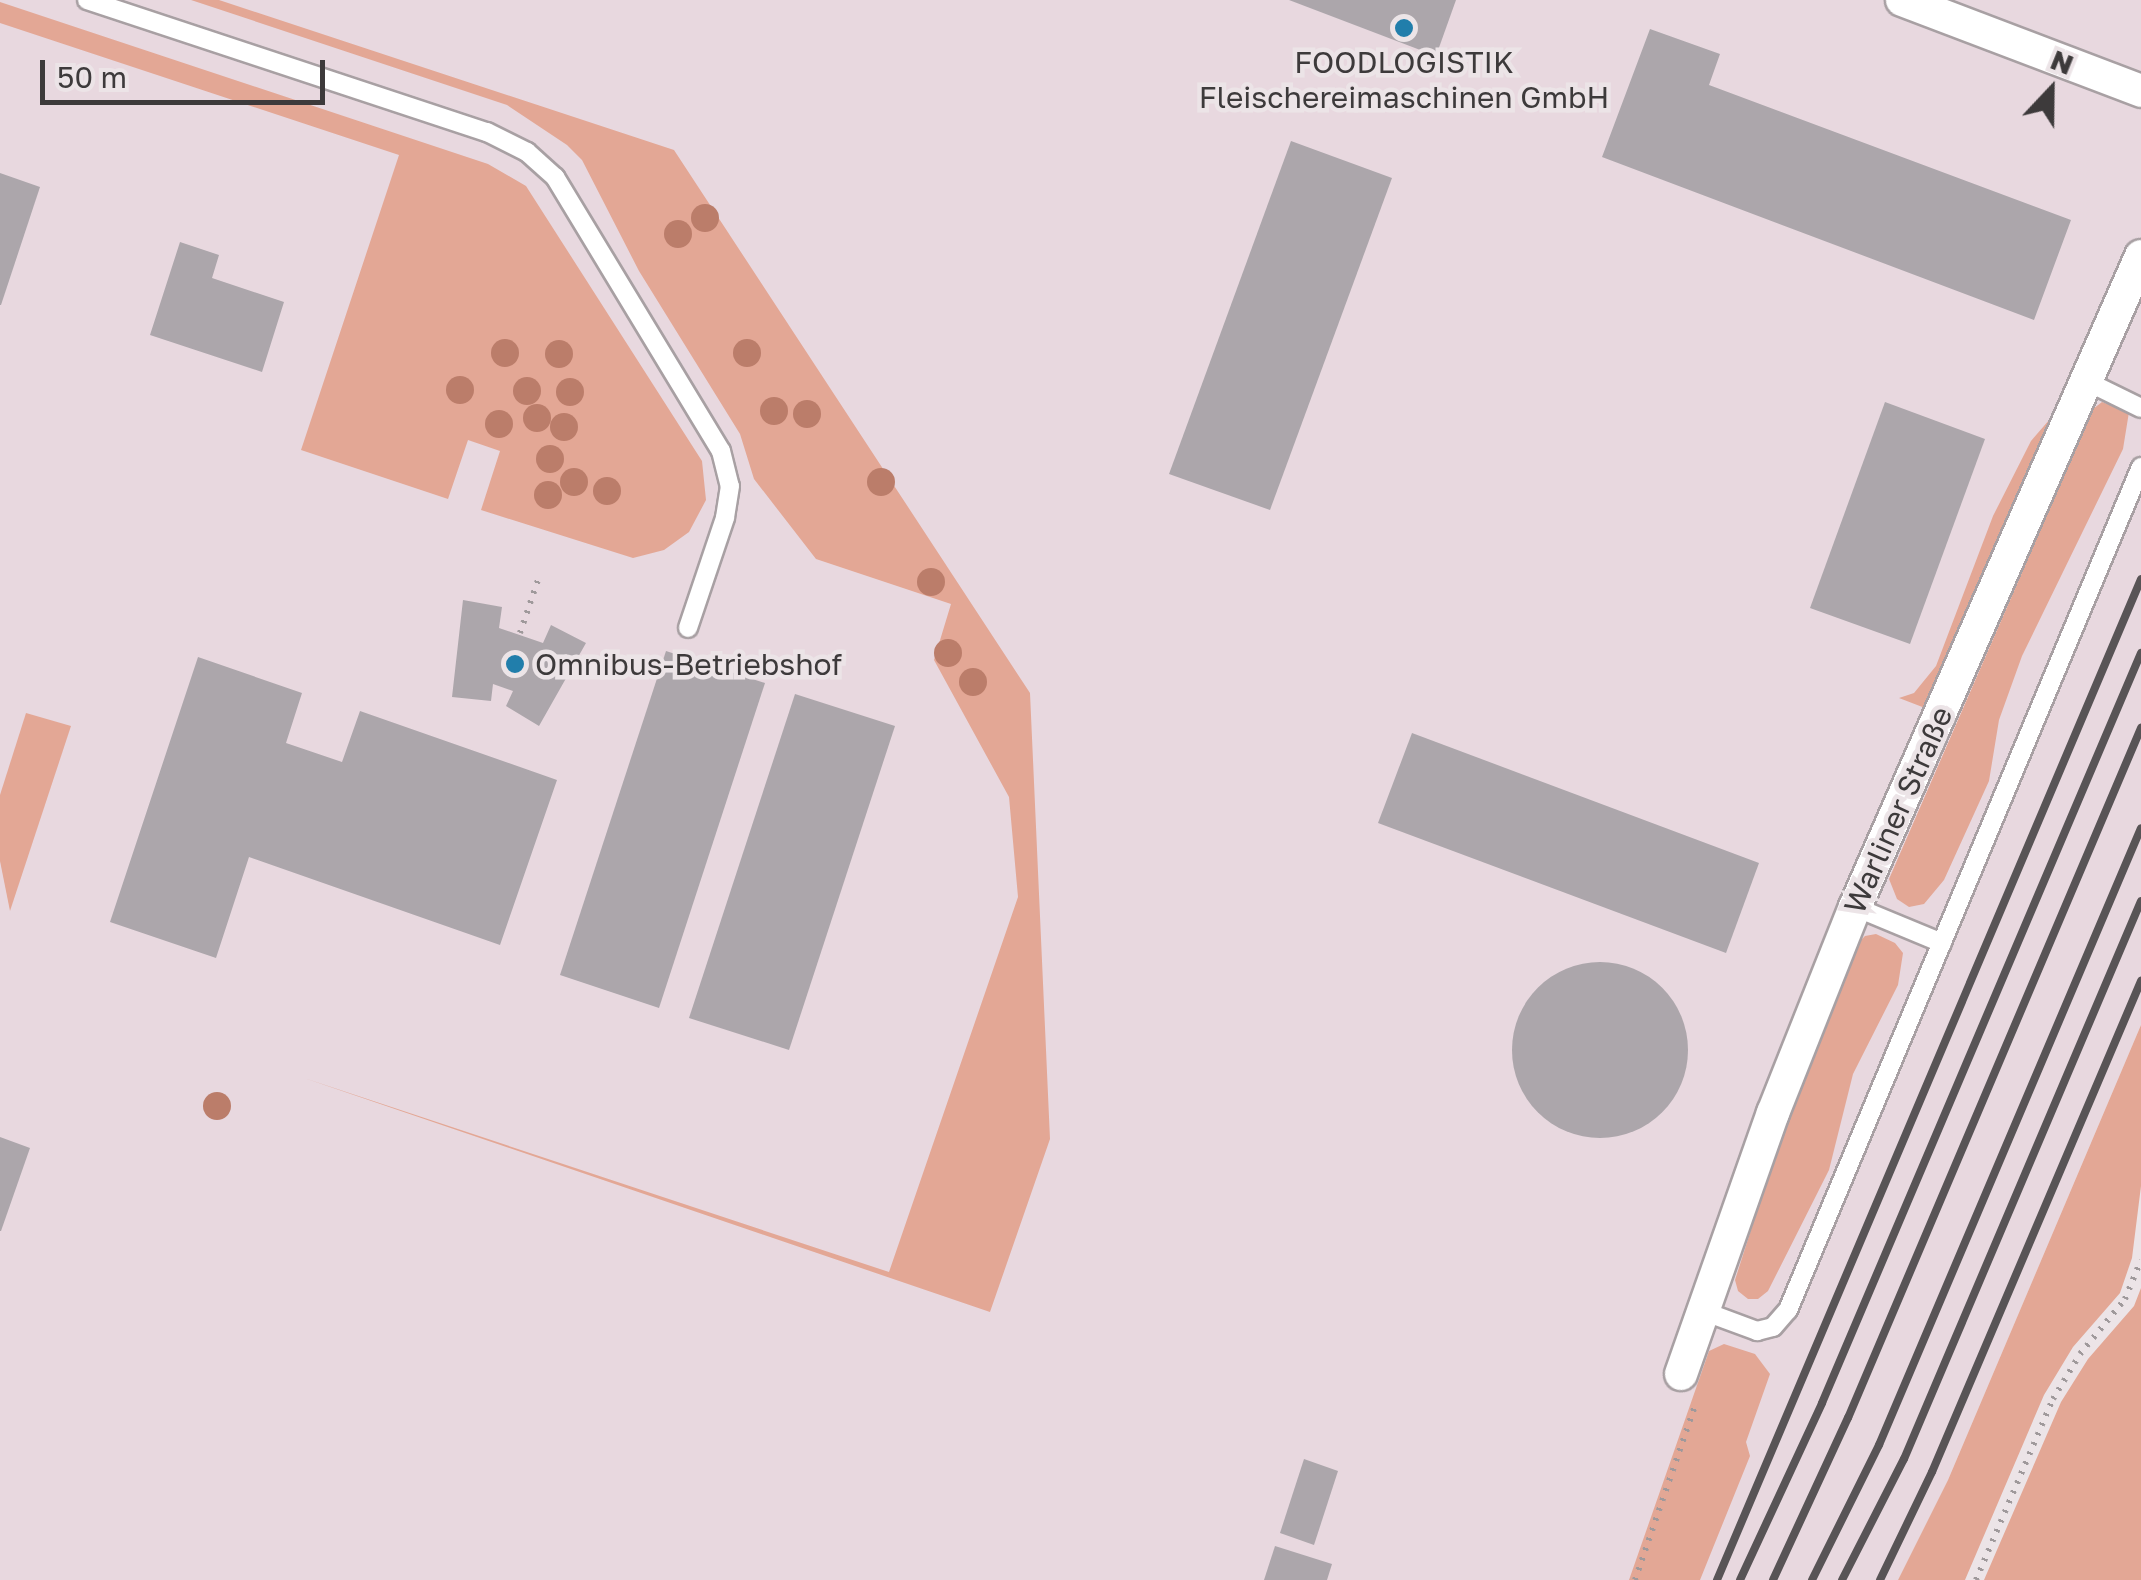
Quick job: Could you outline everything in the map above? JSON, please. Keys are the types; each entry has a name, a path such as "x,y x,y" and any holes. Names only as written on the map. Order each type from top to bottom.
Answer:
{"street":[{"path":"1902,0 2141,91"},
{"name":"Warliner Straße","path":"1690,1384 1703,1311 1772,1113 1855,907 2141,256"}],"lane":[{"path":"87,0 487,132 528,152 554,177 721,450 730,486 725,518 688,628"},
{"path":"2086,381 2141,408"},
{"path":"1703,1311 1756,1331 1773,1326 1788,1310 2141,468"},
{"path":"1855,907 1942,943"}],"path":[{"path":"520,633 538,577"},
{"path":"1976,1580 2053,1398 2080,1354 2126,1299 2141,1260"},
{"path":"1635,1580 1690,1384"}],"shaded area":[{"path":"0,0 2141,0 2141,1025 1948,1480 1898,1580 0,1580"},
{"path":"191,0 219,0 674,150 1030,693 1050,1139 990,1312 304,1078 889,1272 1018,897 1009,797 934,660 951,604 816,559 754,479 740,434 639,271 582,160 567,145 507,105"},
{"path":"0,2 488,164 526,186 702,461 706,500 689,532 664,550 633,558 481,510 500,451 468,440 448,499 301,450 399,155 0,23"},
{"path":"2102,402 2129,412 2123,449 2022,656 1999,720 1989,781 1944,880 1924,904 1909,907 1897,899 1889,879 2093,409"},
{"path":"2050,419 1925,708 1899,698 1914,693 1936,666 1993,516 2031,441"},
{"path":"26,713 71,726 10,911 0,861 0,795"},
{"path":"1876,934 1895,943 1903,953 1898,985 1853,1074 1829,1170 1768,1291 1758,1299 1748,1299 1738,1291 1735,1280 1781,1136 1858,943 1865,936"},
{"path":"2141,1025 2141,1186 2132,1258 2120,1293 2073,1347 2044,1395 1965,1580 1898,1580 1948,1480"},
{"path":"2141,1288 2141,1580 1984,1580 2061,1402 2088,1359 2134,1306"},
{"path":"1724,1344 1755,1354 1770,1374 1746,1442 1750,1456 1700,1580 1629,1580 1709,1351"}],"building":[{"name":"FOODLOGISTIK Fleischereimaschinen GmbH","path":"1289,0 1456,0 1436,56"},
{"path":"1650,29 1720,54 1709,85 2071,220 2034,320 1602,157"},
{"path":"1291,141 1392,178 1270,510 1169,474"},
{"path":"0,173 40,187 1,305 0,305"},
{"path":"180,242 219,255 212,278 284,302 262,372 150,335"},
{"path":"1885,402 1985,439 1910,644 1810,608"},
{"name":"Omnibus-Betriebshof","path":"463,600 502,607 499,628 543,643 551,625 586,643 539,726 506,706 513,691 493,684 491,701 452,697"},
{"path":"666,651 765,683 659,1008 560,975"},
{"path":"198,657 302,693 286,743 342,762 360,711 557,780 500,945 249,857 216,958 110,922"},
{"path":"795,694 895,726 789,1050 689,1018"},
{"path":"1412,733 1759,863 1726,953 1378,823"},
{"path":"1600,962 1634,969 1662,988 1681,1016 1688,1050 1681,1084 1662,1112 1634,1131 1600,1138 1566,1131 1538,1112 1519,1084 1512,1050 1519,1016 1538,988 1566,969"},
{"path":"0,1137 30,1148 1,1231 0,1231"},
{"path":"1304,1459 1338,1471 1314,1545 1280,1533"},
{"path":"1275,1546 1332,1564 1327,1580 1264,1580"}],"railway":[{"path":"1717,1580 2141,579"},
{"path":"1740,1580 1822,1403 2141,653"},
{"path":"1773,1580 1848,1418 2141,728"},
{"path":"1812,1580 1879,1445 2141,828"},
{"path":"1842,1580 1904,1459 2141,901"},
{"path":"1880,1580 1932,1472 2141,981"}],"place":[{"name":"FOODLOGISTIK Fleischereimaschinen GmbH","path":"1404,28"},
{"name":"Omnibus-Betriebshof","path":"515,664"}]}
